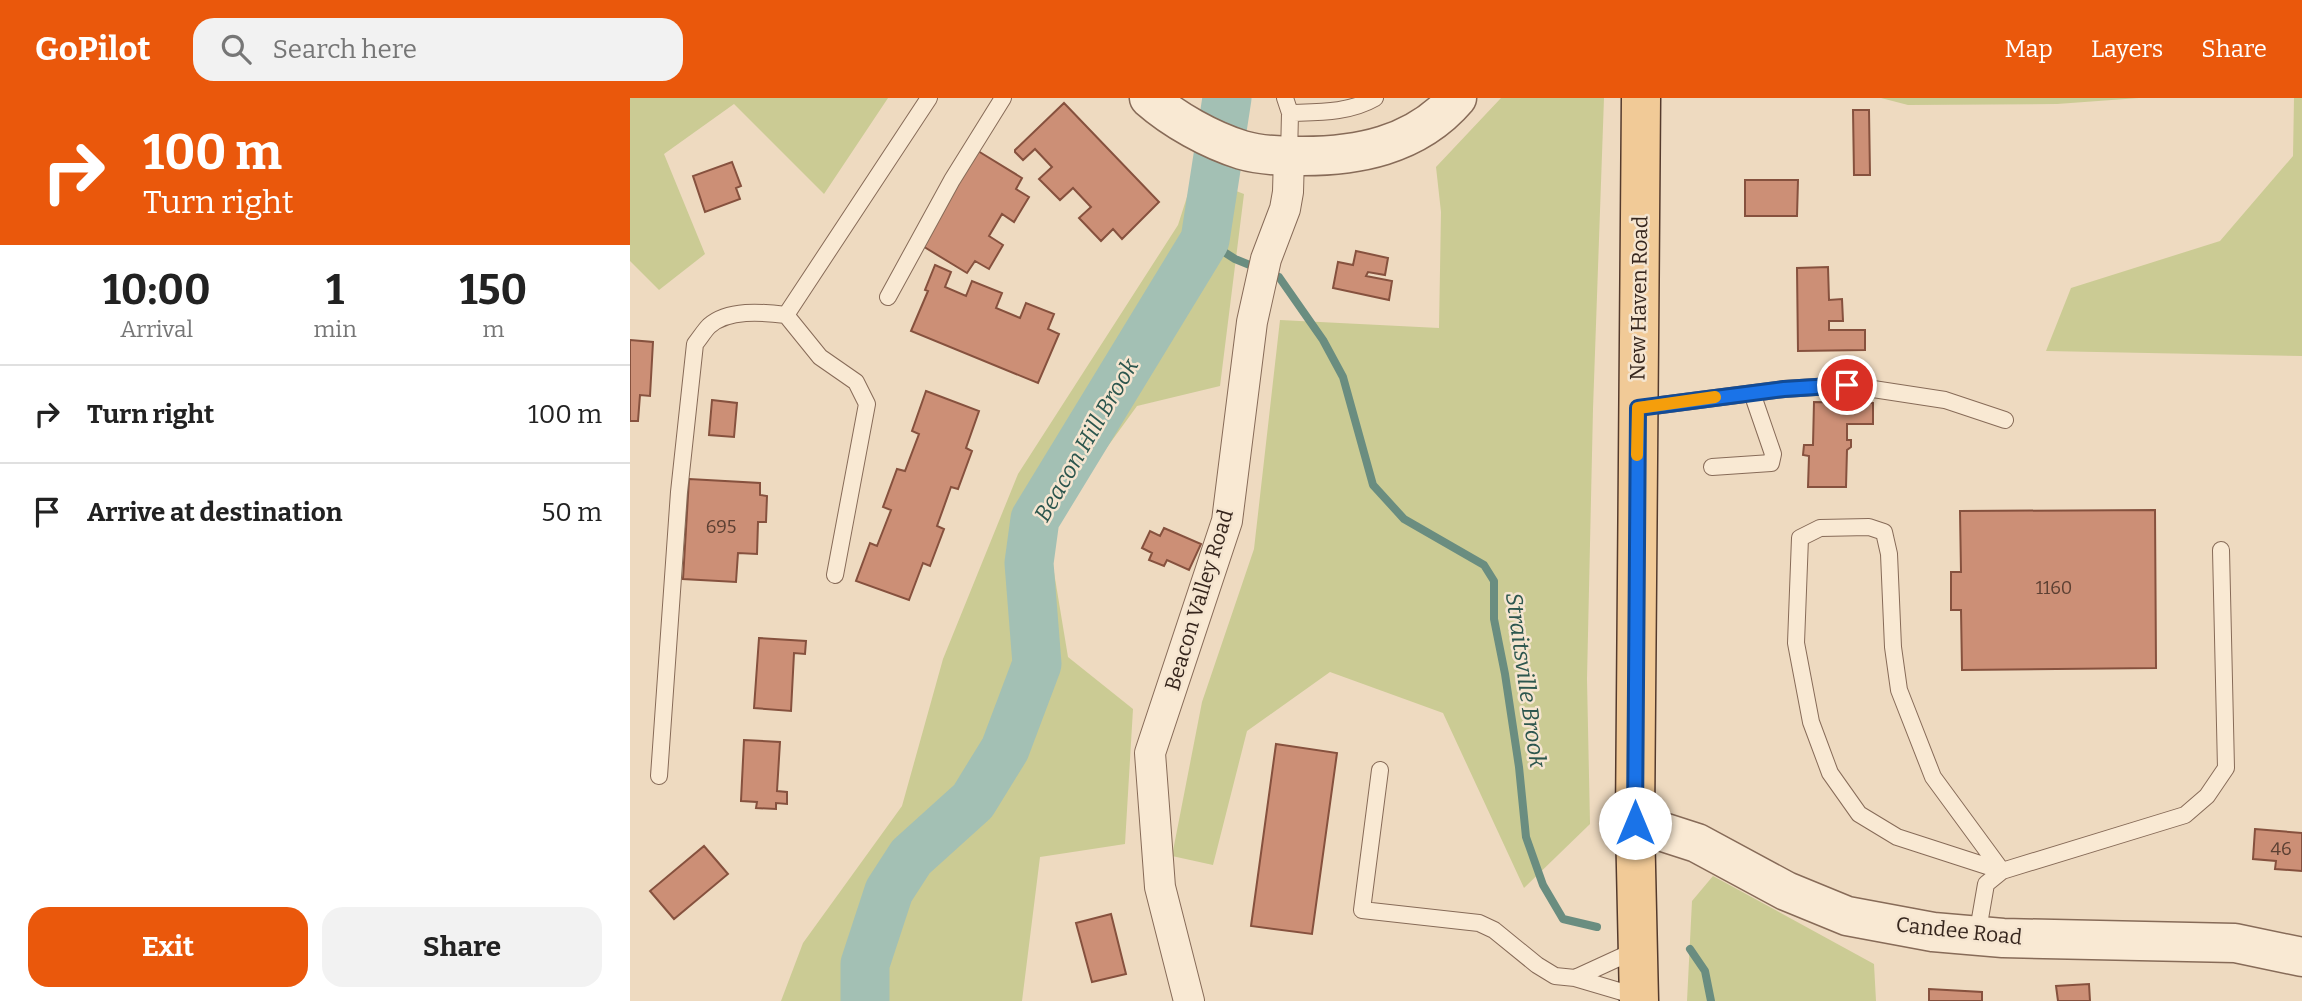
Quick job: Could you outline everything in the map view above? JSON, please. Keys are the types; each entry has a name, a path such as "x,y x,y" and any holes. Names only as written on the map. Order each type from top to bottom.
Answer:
{"main road":[{"name":"New Haven Road","path":"1639,999 1635,823 1641,98"}],"street":[{"path":"1149,98 1185,125 1243,150 1289,156 1328,157 1358,153 1395,143 1422,128 1457,98"},
{"name":"Beacon Valley Road","path":"1189,1001 1160,887 1150,753 1227,521 1252,322 1263,270 1288,192 1289,156"},
{"name":"Candee Road","path":"1635,823 1697,843 1786,891 1847,916 1933,932 1978,936 2235,943 2302,957"}],"lane":[{"path":"786,314 929,98"},
{"path":"888,297 952,180 1003,98"},
{"path":"1289,156 1287,106 1345,109 1362,106 1375,98"},
{"path":"660,776 679,492 695,344 711,324 732,315 761,312 786,314 820,357 856,382 867,404 835,575"},
{"path":"1638,408 1752,393 1847,385 1945,400 2006,420"},
{"path":"1712,467 1771,463 1773,454 1752,393"},
{"path":"1869,527 1884,532 1889,554 1893,647 1899,690 1933,777 2002,871 1897,837 1859,814 1830,773 1811,722 1796,643 1800,538 1820,528 1869,527"},
{"path":"1978,936 1986,884 2002,871 2185,815 2207,796 2226,768 2221,551"},
{"path":"1380,770 1362,909 1479,923 1494,930 1555,976 1574,978 1639,999"},
{"path":"1574,978 1637,950"}],"green space":[{"path":"630,98 888,98 824,194 734,104 664,154 705,254 659,290 630,261"},
{"path":"1501,98 1604,98 1587,679 1590,824 1524,888 1443,713 1330,672 1247,731 1213,865 1172,856 1202,702 1254,549 1280,320 1439,328 1441,212 1436,167"},
{"path":"1881,98 2139,98 2057,104 1908,105"},
{"path":"2294,98 2302,98 2302,356 2046,351 2071,288 2220,241 2293,156"},
{"path":"1194,175 1244,194 1220,386 1137,406 1047,530 1068,657 1133,709 1125,844 1040,857 1022,1001 781,1001 803,943 902,806 943,659 1018,474 1178,225"},
{"path":"1713,876 1874,964 1876,1001 1687,1001 1692,901"}],"building":[{"path":"1064,103 1159,202 1122,239 1113,229 1101,241 1079,218 1091,207 1073,188 1060,200 1039,179 1052,167 1035,149 1023,160 1015,152"},
{"path":"1853,110 1869,110 1870,175 1854,175"},
{"path":"978,151 1022,178 1016,189 1029,197 1014,222 1002,214 989,236 1003,245 989,269 975,261 967,273 921,245"},
{"path":"732,162 741,186 736,188 740,199 705,212 693,176"},
{"path":"1745,180 1798,180 1797,216 1745,216"},
{"path":"1356,251 1388,258 1385,275 1368,272 1366,276 1392,281 1389,300 1333,288 1338,262 1353,265"},
{"path":"935,265 951,272 945,287 966,296 972,281 1002,293 996,308 1020,318 1026,303 1054,314 1048,329 1059,334 1038,383 911,331 928,291 925,290"},
{"path":"1828,267 1829,300 1842,299 1843,321 1829,321 1829,330 1865,330 1865,350 1798,351 1797,268"},
{"path":"630,340 653,342 650,396 640,395 638,421 630,421"},
{"path":"926,391 979,411 966,448 972,451 958,489 951,487 937,526 944,529 930,566 923,563 909,600 856,581 870,543 877,546 891,510 883,507 897,469 905,471 919,434 912,431"},
{"path":"712,400 737,403 734,437 709,435"},
{"path":"1814,402 1873,403 1873,424 1847,424 1847,440 1851,440 1851,447 1847,450 1846,487 1808,487 1809,456 1803,455 1804,445 1813,445"},
{"path":"689,479 760,483 760,495 767,496 766,522 758,522 757,554 738,553 736,582 683,579"},
{"path":"2155,510 2156,668 1962,670 1961,610 1951,610 1951,572 1961,572 1960,511"},
{"path":"1164,528 1201,544 1189,570 1167,560 1164,566 1149,560 1152,553 1142,548 1150,531 1160,536"},
{"path":"759,638 806,641 805,654 794,653 791,711 754,708"},
{"path":"744,740 780,742 777,791 787,792 787,804 776,803 776,809 756,808 757,802 741,801"},
{"path":"1276,744 1337,753 1312,934 1251,926"},
{"path":"2255,829 2302,833 2302,871 2275,869 2276,861 2253,859"},
{"path":"704,846 728,874 674,919 650,891"},
{"path":"1111,914 1126,974 1092,982 1076,923"},
{"path":"2089,984 2090,1001 2058,1001 2056,986"},
{"path":"1929,989 1982,992 1982,1001 1929,1001"}],"waterway":[{"name":"Beacon Hill Brook","path":"865,1001 865,964 889,891 911,857 973,801 1005,749 1037,664 1029,563 1035,519 1205,240 1227,98"},
{"name":"Straitsville Brook","path":"1205,240 1235,259 1279,277 1323,340 1343,377 1373,485 1404,519 1484,565 1494,581 1494,619 1519,767 1526,837 1543,885 1563,919 1597,927"},
{"name":"Straitsville Brook","path":"1690,949 1705,971 1711,1001"}],"slow traffic":[{"path":"1637,455 1638,408 1715,397"}],"route":[{"path":"1635,823 1638,408 1784,389 1847,385"}]}
